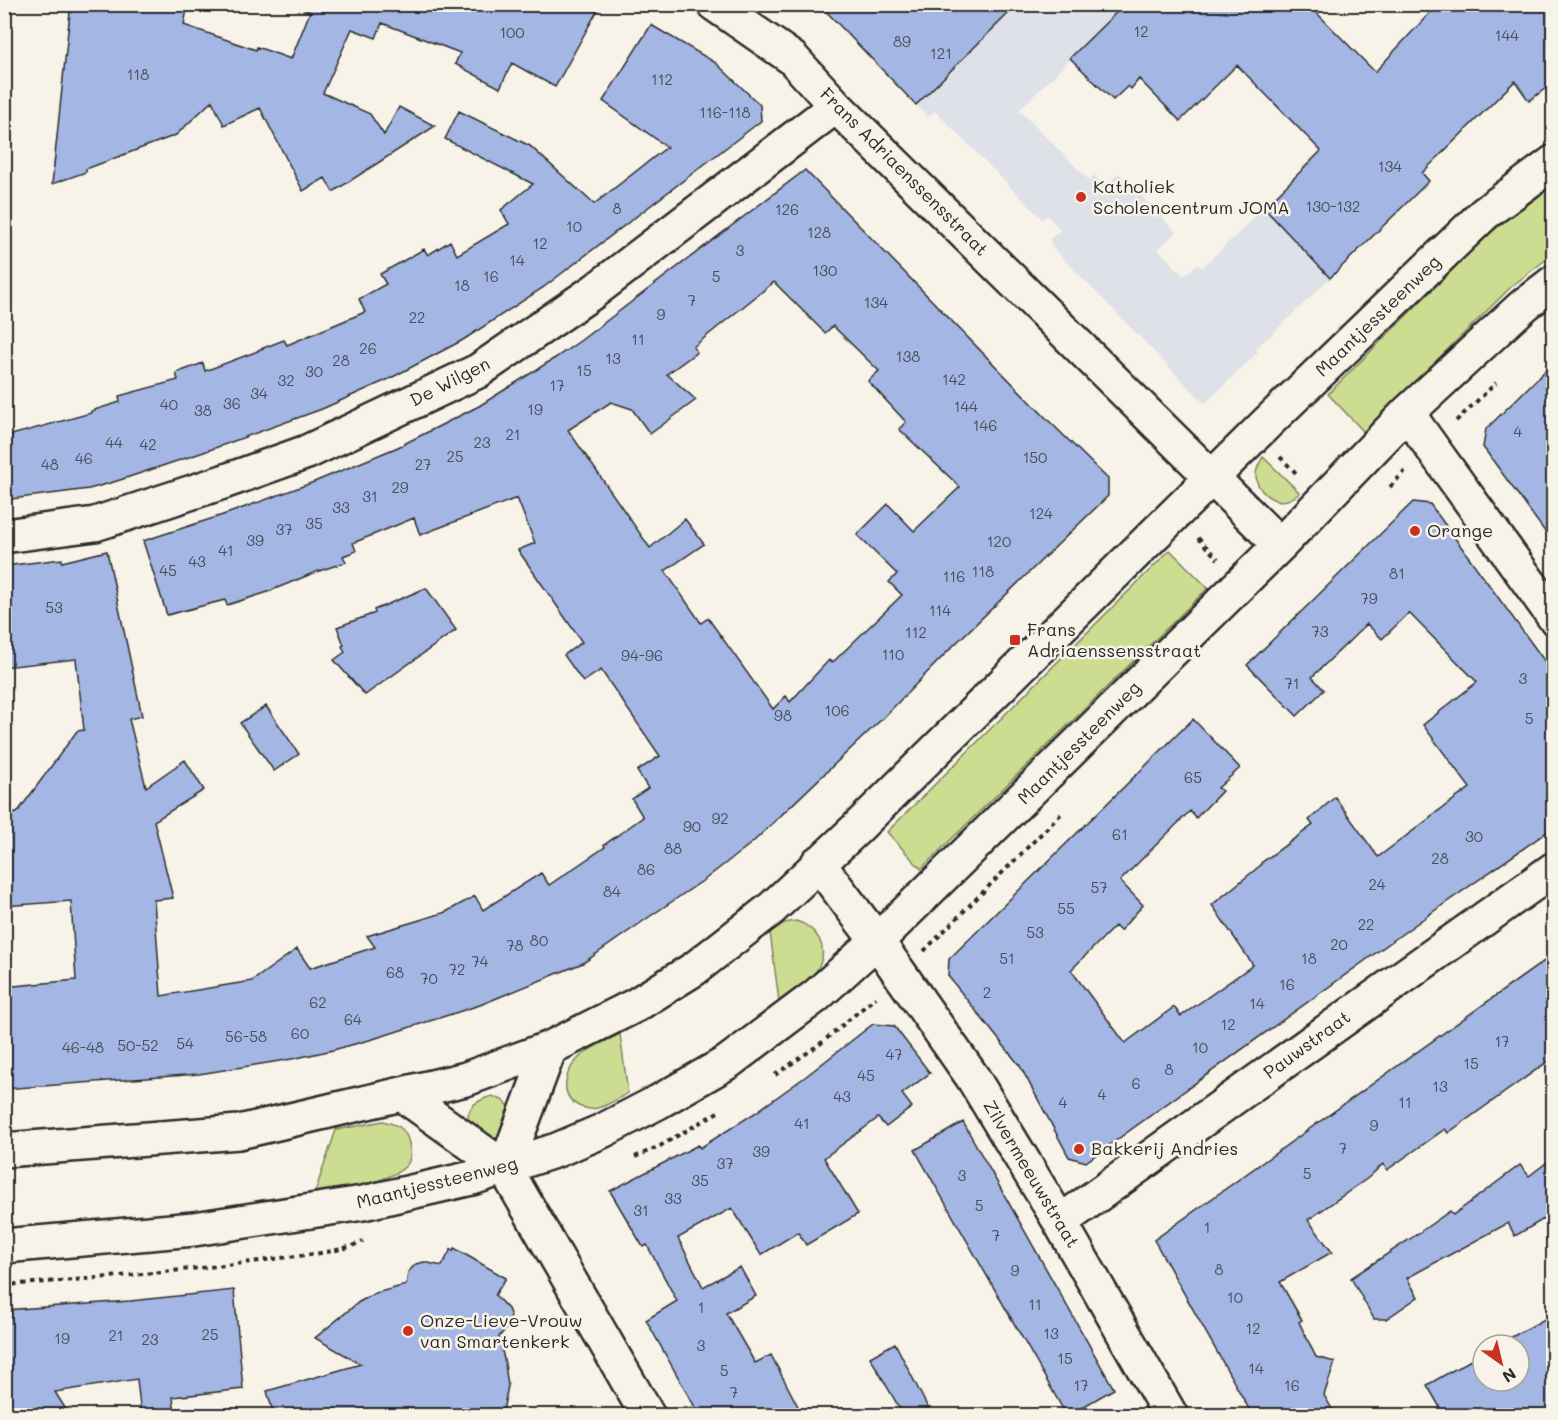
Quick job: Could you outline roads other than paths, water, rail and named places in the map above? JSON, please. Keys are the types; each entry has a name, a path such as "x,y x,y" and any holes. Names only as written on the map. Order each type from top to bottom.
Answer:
{"street":[{"name":"Frans Adriaenssensstraat","path":"714,4 792,58 836,106 1211,478"},
{"name":"De Wilgen","path":"4,536 95,524 223,483 307,452 478,371 593,292 836,106"},
{"name":"Maantjessteenweg","path":"4,1150 239,1132 466,1079 550,1048 636,1005 694,969 771,909 855,830 1211,478 1484,214 1554,162"},
{"name":"Maantjessteenweg","path":"4,1246 206,1228 363,1203 472,1178 557,1150 602,1131 728,1062 816,996 877,941 1280,545 1407,413 1523,306 1554,282"},
{"path":"1407,413 1554,617"},
{"path":"1211,478 1280,545"},
{"path":"819,863 877,941"},
{"name":"Pauwstraat","path":"1060,1222 1554,869"},
{"name":"Zilvermeeuwstraat","path":"877,941 973,1078 1060,1222 1171,1416"},
{"path":"506,1168 550,1048"},
{"path":"402,1094 506,1168 648,1416"}],"place":[{"name":"Katholiek Scholencentrum JOMA","path":"1081,197"},
{"name":"Orange","path":"1415,531"},
{"name":"Frans Adriaenssensstraat","path":"1015,640"},
{"name":"Bakkerij Andries","path":"1079,1149"},
{"name":"Onze-Lieve-Vrouw van Smartenkerk","path":"408,1331"}]}
